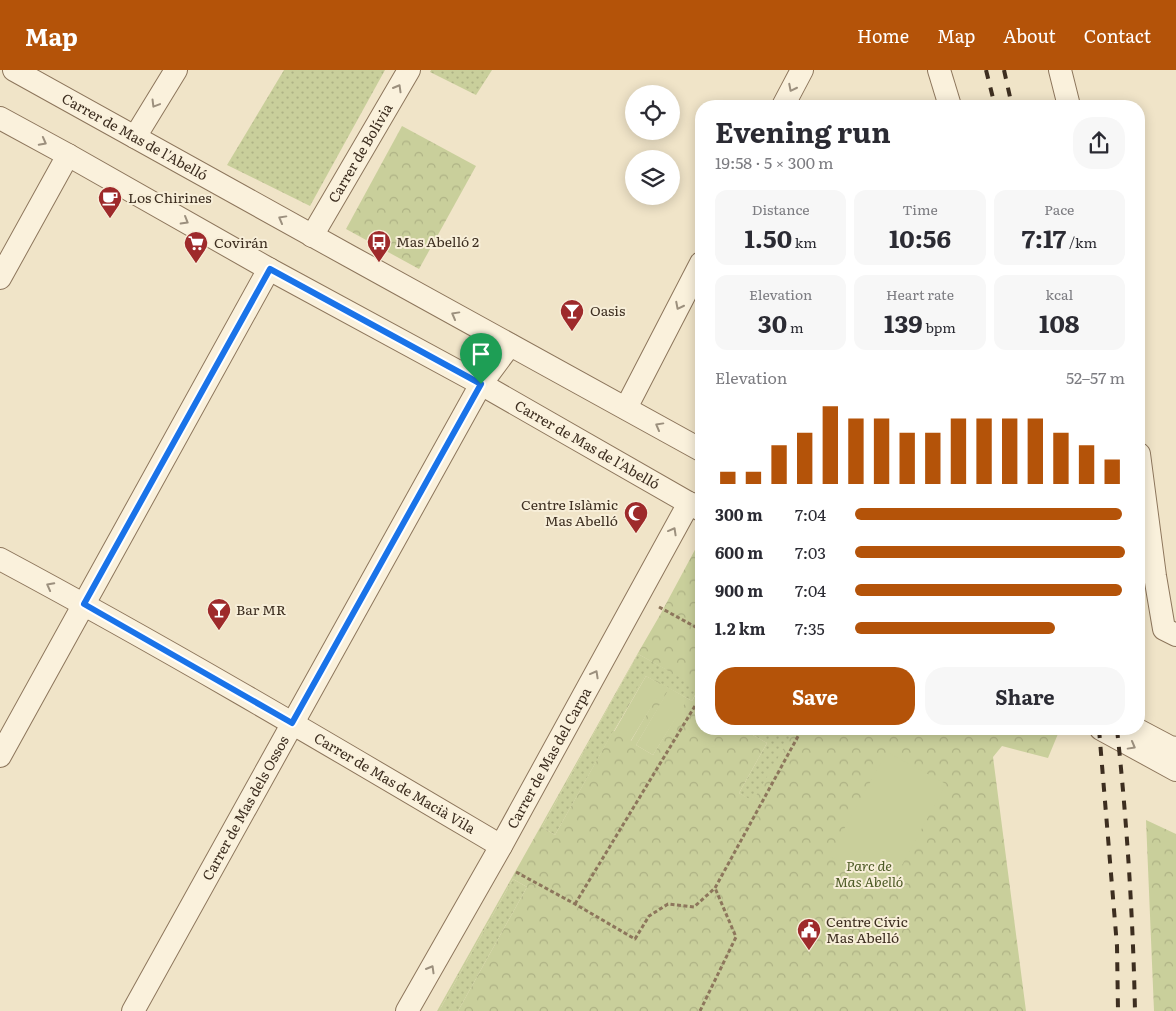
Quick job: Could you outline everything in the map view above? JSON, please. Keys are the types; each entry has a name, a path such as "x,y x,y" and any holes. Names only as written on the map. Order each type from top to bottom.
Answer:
{"street":[{"name":"Carrer de Mas de l'Abelló","path":"14,70 44,77 134,137 695,447"},
{"path":"134,137 176,70"},
{"name":"Carrer de Bolívia","path":"312,236 409,70"},
{"path":"786,100 802,70"},
{"path":"939,70 948,100"},
{"path":"1060,70 1068,100"},
{"name":"Carrer de Mas de l'Abelló","path":"0,118 481,384 695,507"},
{"path":"0,278 68,155"},
{"path":"0,756 270,269"},
{"path":"626,408 695,275"},
{"name":"Carrer de Mas dels Ossos","path":"133,1011 481,384 510,345"},
{"path":"1145,500 1164,629 1176,635"},
{"name":"Carrer de Mas del Carpa","path":"407,1011 695,507"},
{"name":"Carrer de Mas de Macià Vila","path":"0,559 84,604 292,723 497,853"},
{"path":"1145,734 1170,747 1176,748"},
{"path":"1112,735 1176,770"}],"path":[{"path":"654,604 695,627"},
{"path":"575,904 695,706"},
{"path":"497,853 575,904 635,939 649,916 668,904 694,907 715,888 799,735"},
{"path":"700,1011 736,937 715,888"}],"green space":[{"path":"284,70 385,70 310,206 227,165"},
{"path":"431,70 492,70 476,95 430,72"},
{"path":"402,126 476,166 419,269 346,229"},
{"name":"Parc de Mas Abelló","path":"695,550 695,686 638,654 542,827 555,835 645,674 692,701 695,695 695,735 753,735 767,743 739,793 753,801 790,737 786,735 1058,735 1048,758 1002,746 993,757 1026,1011 458,1011 527,887 513,879 439,1011 437,1011 638,653","holes":["646,676 663,686 631,741 614,731","669,690 686,700 653,755 636,745"]},
{"path":"638,654 695,685 695,695 692,701 645,675 555,835 542,827"},
{"path":"646,676 664,686 630,742 614,732"},
{"path":"669,689 687,700 653,755 636,745"},
{"path":"753,735 787,735 791,737 753,802 739,793 767,743"},
{"path":"887,752 946,784 889,889 829,856"},
{"path":"1146,820 1176,834 1176,1011 1154,1011"},
{"path":"513,879 527,887 458,1011 439,1011"}],"railway":[{"path":"986,70 994,100"},
{"path":"1004,70 1011,100"},
{"path":"1099,735 1117,946 1118,1011"},
{"path":"1118,735 1129,870 1135,1011"}],"place":[{"name":"Los Chirines","path":"110,219"},
{"name":"Mas Abelló 2","path":"379,263"},
{"name":"Covirán","path":"196,264"},
{"name":"Oasis","path":"572,332"},
{"name":"Centre Islàmic Mas Abelló","path":"636,534"},
{"name":"Bar MR","path":"219,631"},
{"name":"Centre Cívic Mas Abelló","path":"809,951"}],"route":[{"path":"270,269 481,384 292,723 84,604 270,269"}]}
